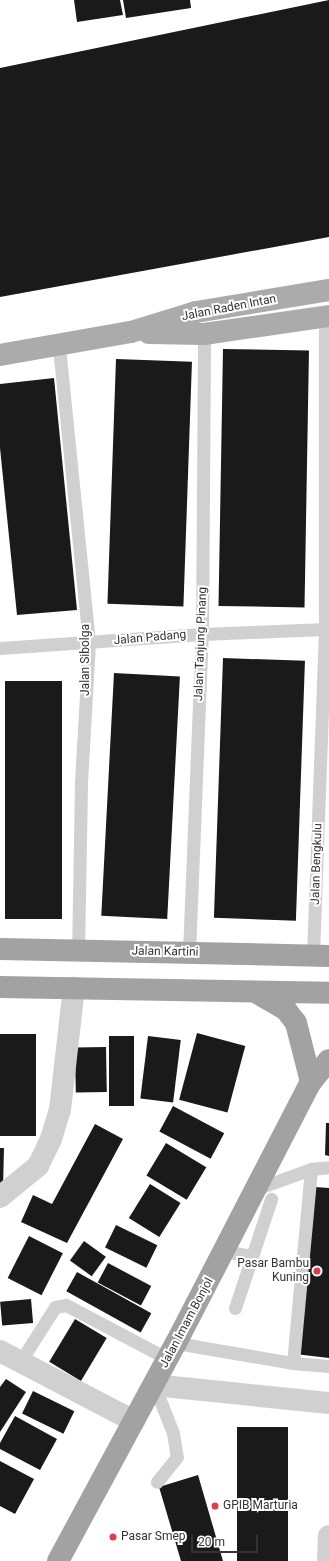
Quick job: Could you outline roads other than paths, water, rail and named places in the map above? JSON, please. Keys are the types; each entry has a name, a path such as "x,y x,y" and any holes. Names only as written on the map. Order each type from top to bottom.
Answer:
{"highway":[{"name":"Jalan Kartini","path":"0,949 321,956"},
{"path":"0,987 329,993"},
{"path":"255,991 286,1010 296,1023 311,1082"},
{"name":"Jalan Imam Bonjol","path":"58,1561 225,1251 264,1194 311,1082 329,1060"}],"main road":[{"name":"Jalan Raden Intan","path":"0,355 59,347 131,332 196,312 329,290"},
{"name":"Jalan Raden Intan","path":"131,332 204,334 327,316"}],"street":[{"path":"0,1197 38,1166 52,1139 60,1110 74,988"},
{"path":"0,1351 134,1421"},
{"path":"154,1385 329,1403"},
{"path":"328,1561 329,1536"}],"lane":[{"name":"Jalan Bengkulu","path":"321,956 327,316"},
{"name":"Jalan Tanjung Pinang","path":"189,953 202,634 204,334"},
{"name":"Jalan Sibolga","path":"59,347 89,643 82,783 78,951"},
{"name":"Jalan Padang","path":"0,648 202,634 325,629"},
{"path":"235,1308 250,1256 264,1194 311,1169 329,1167"},
{"path":"293,1363 311,1169"},
{"path":"225,1251 250,1256"},
{"path":"20,1362 55,1307 66,1305 172,1351 329,1366"},
{"path":"154,1385 173,1433 177,1457 157,1482"}],"place":[{"name":"Pasar Bambu Kuning","path":"317,1271"},
{"name":"GPIB Marturia","path":"215,1506"},
{"name":"Pasar Smep","path":"113,1537"}]}
